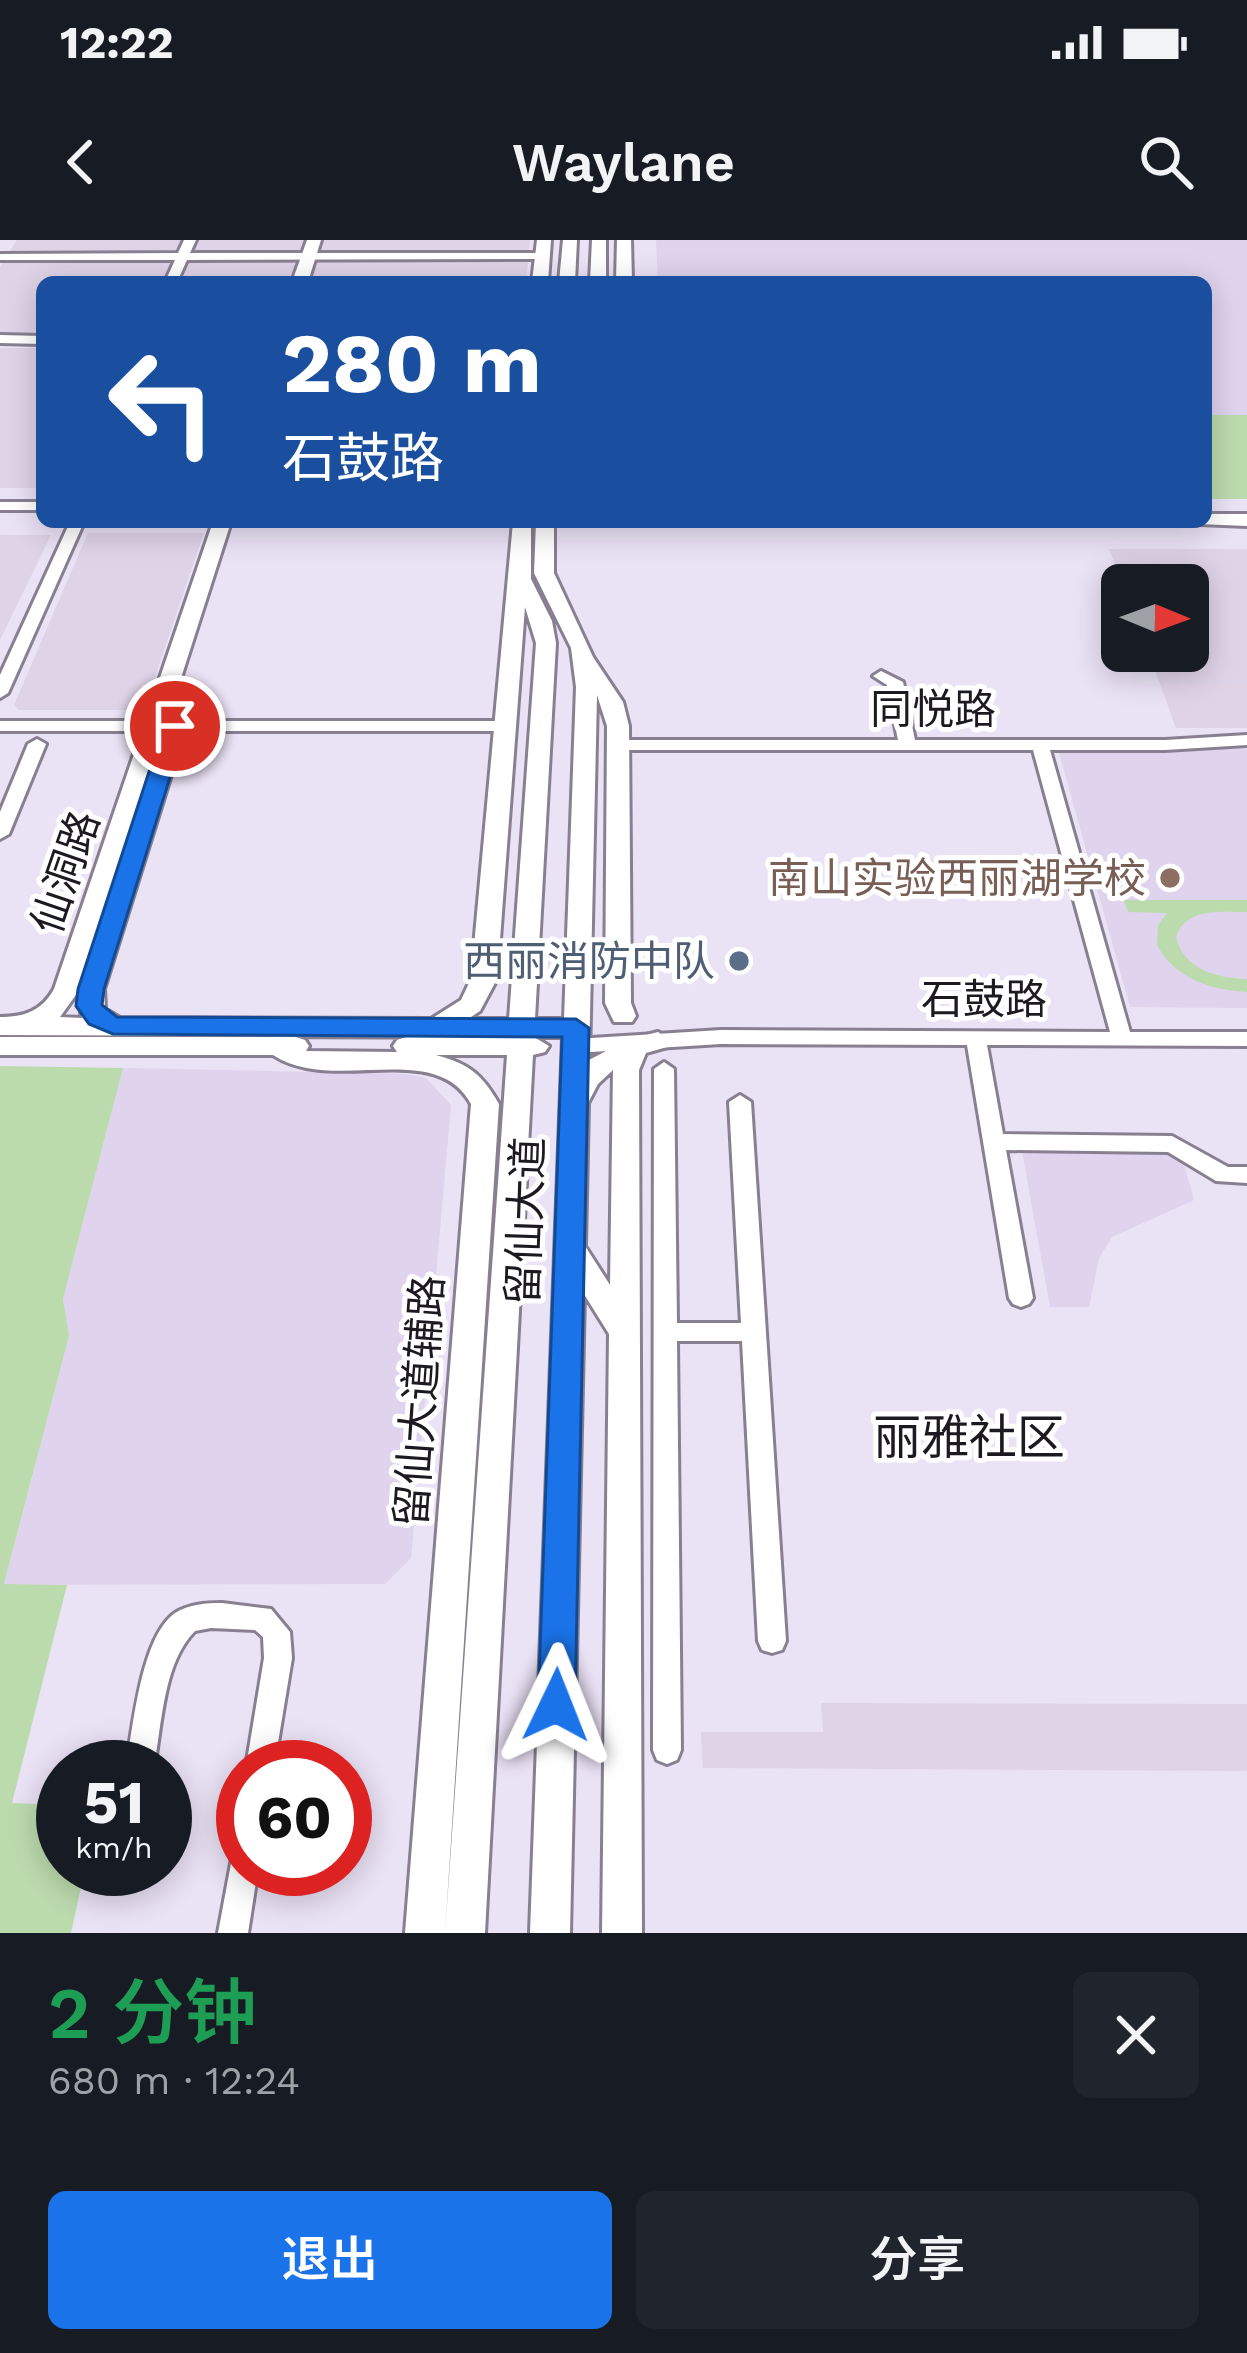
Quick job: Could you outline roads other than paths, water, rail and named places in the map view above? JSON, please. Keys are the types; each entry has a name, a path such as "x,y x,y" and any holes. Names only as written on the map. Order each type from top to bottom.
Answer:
{"main road":[{"path":"314,240 316,276"},
{"path":"304,276 329,240"},
{"path":"567,276 570,240"},
{"path":"598,276 599,240"},
{"path":"621,276 625,240"},
{"path":"1212,502 1247,502"},
{"path":"1212,520 1247,520"},
{"name":"仙洞路","path":"113,1025 92,1013 91,989 220,528"},
{"name":"仙洞路","path":"28,1025 48,1015 67,989 239,528"},
{"name":"留仙大道","path":"465,1933 546,644 542,621 524,587 519,559 522,528"},
{"name":"留仙大道","path":"544,528 546,580 581,648 587,687 550,1933"},
{"path":"430,1036 480,993 519,559"},
{"path":"581,648 612,702 619,745 619,1003 643,1033"},
{"path":"499,811 527,868 529,888"},
{"path":"580,894 619,831"},
{"path":"430,1036 497,1006 514,990 524,966"},
{"path":"578,971 594,999 643,1033"},
{"name":"石鼓路","path":"0,1026 576,1037"},
{"path":"574,1106 591,1072 643,1033"},
{"path":"622,1933 626,1070 643,1033"},
{"path":"430,1036 488,1069 506,1088 514,1113"},
{"name":"石鼓路","path":"0,1046 278,1046 430,1036"},
{"name":"留仙大道辅路","path":"278,1046 303,1060 429,1063 472,1079 484,1104 425,1933"},
{"path":"474,1264 508,1196"},
{"path":"570,1247 625,1334"}],"street":[{"path":"174,276 190,240"},
{"path":"0,257 316,257 543,248"},
{"path":"0,339 36,340"},
{"path":"0,506 36,506"},
{"path":"0,693 74,528"},
{"path":"881,676 895,682 907,745"},
{"path":"0,726 506,726"},
{"name":"同悦路","path":"619,745 1247,740"},
{"path":"0,834 37,744"},
{"path":"1040,745 1122,1039"},
{"name":"石鼓路","path":"576,1037 643,1033 1247,1039"},
{"path":"976,1038 1021,1298"},
{"path":"664,1069 667,1750"},
{"path":"740,1102 772,1641"},
{"path":"994,1142 1172,1144 1224,1175 1247,1175"},
{"path":"664,1332 753,1332"},
{"path":"146,1740 167,1642 182,1623 197,1617 262,1618 276,1631 278,1658 264,1740"},
{"path":"233,1933 239,1896"}],"place":[{"name":"南山实验西丽湖学校","path":"1170,878"},
{"name":"西丽消防中队","path":"739,961"}],"district":[{"name":"丽雅社区","path":"969,1437"}]}
